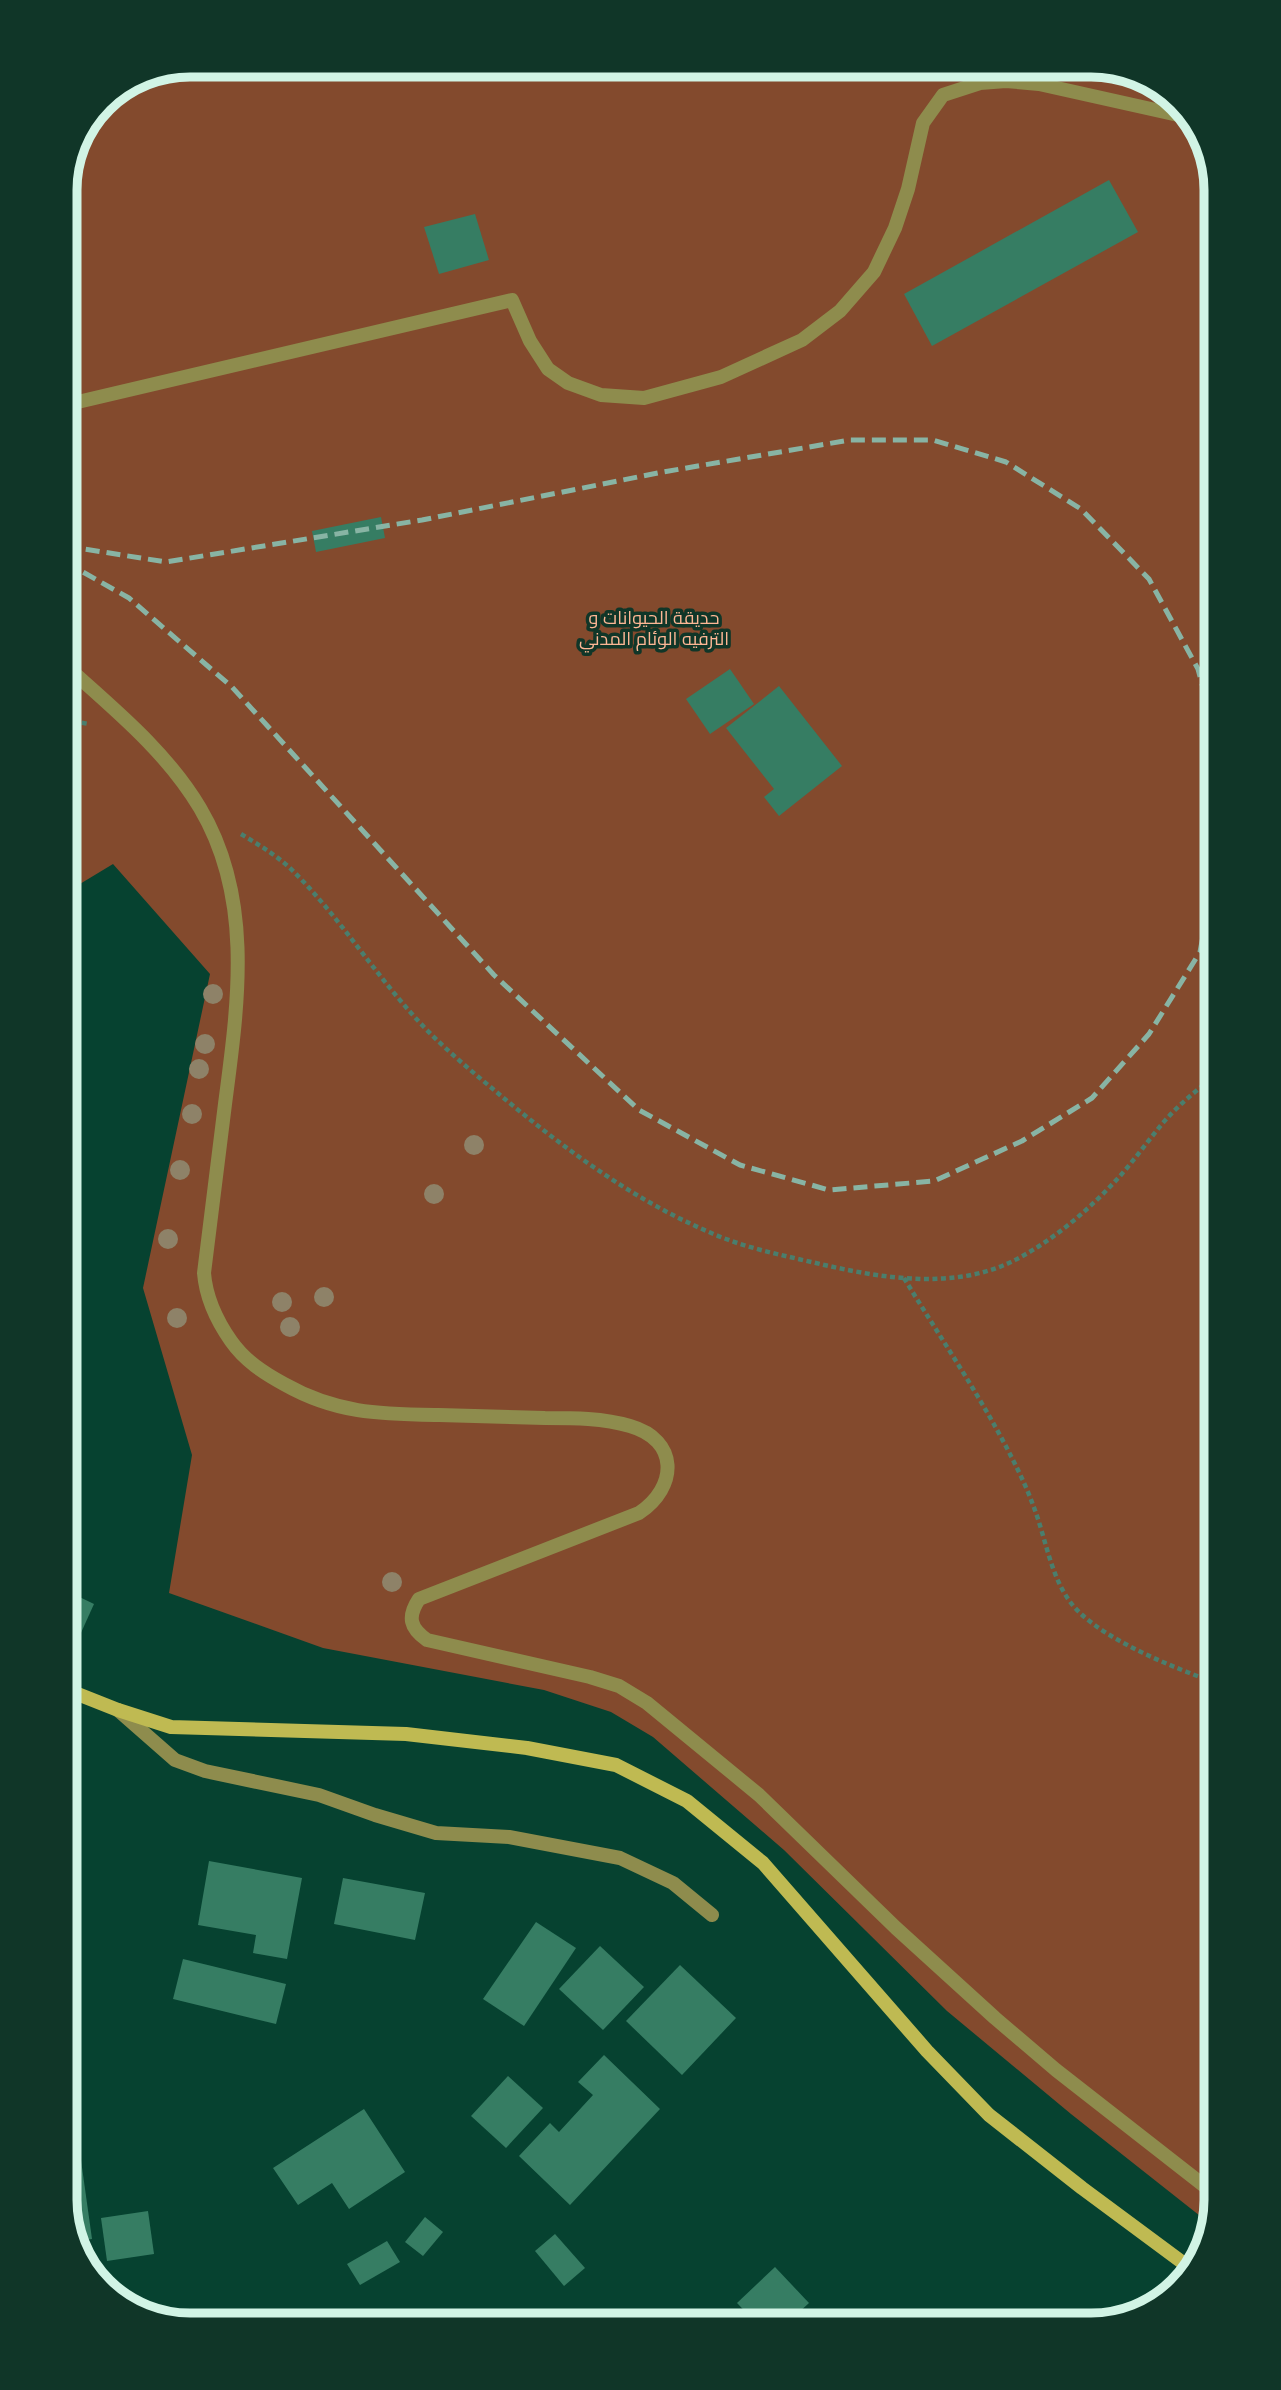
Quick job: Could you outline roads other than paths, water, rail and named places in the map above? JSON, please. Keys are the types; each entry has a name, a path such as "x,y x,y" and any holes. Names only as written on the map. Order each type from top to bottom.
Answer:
{"street":[{"path":"77,402 512,300 530,341 548,369 568,383 601,395 644,398 721,377 802,340 840,311 874,272 895,228 908,189 923,123 943,95 980,82 1006,81 1039,85 1175,114"},
{"path":"77,676 165,759 201,810 214,835 226,869 236,910 238,1004 204,1273 205,1291 242,1356 267,1374 320,1402 368,1413 591,1419 632,1426 645,1432 660,1445 668,1461 668,1476 662,1493 652,1505 639,1513 419,1599 413,1608 411,1622 416,1633 427,1640 620,1686 647,1703 759,1795 896,1928 995,2018 1056,2070 1204,2186"},
{"path":"77,1694 171,1727 405,1734 527,1748 617,1765 687,1801 763,1863 926,2051 989,2115 1184,2264"},
{"path":"118,1710 175,1760 205,1771 319,1795 436,1833 509,1837 620,1858 673,1883 712,1915"}],"railway":[{"path":"77,548 166,562 422,520 663,472 850,440 933,440 1006,462 1081,509 1149,579 1198,669 1204,691"},
{"path":"77,569 129,598 232,687 494,975 639,1110 740,1165 829,1190 934,1181 1022,1141 1092,1098 1149,1034 1200,952 1204,931"}],"park label":[{"name":"حديقة الحيوانات و الترفيه الوئام المدني","path":"654,628"}]}
